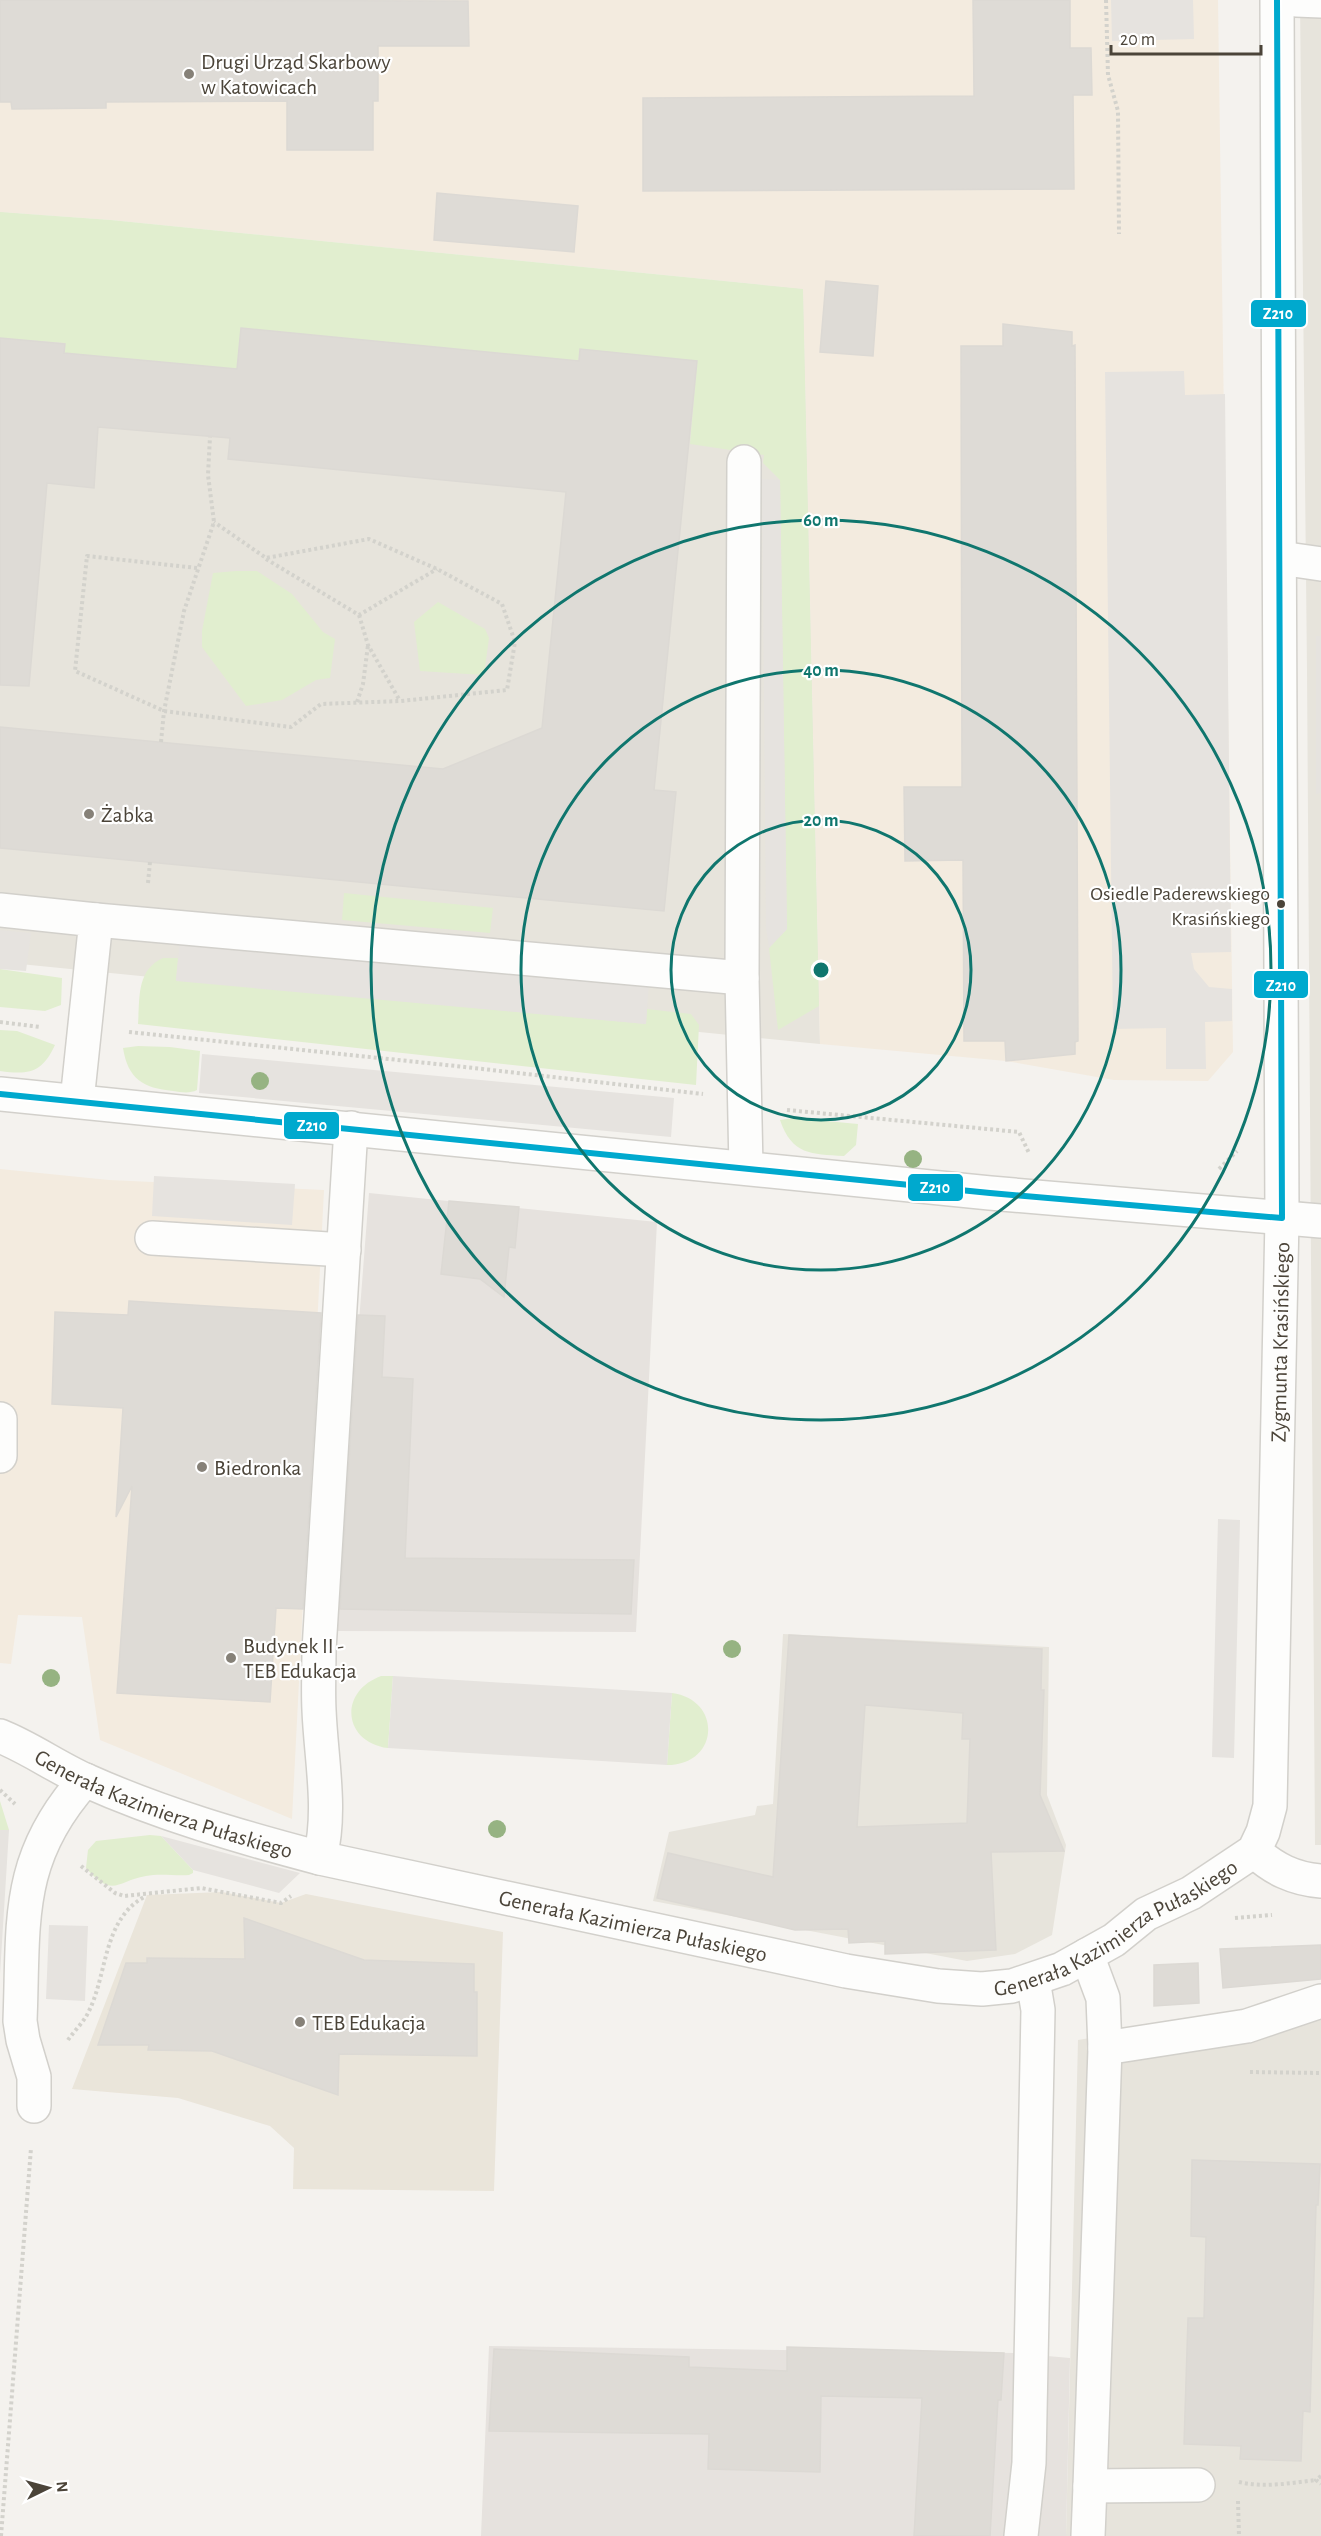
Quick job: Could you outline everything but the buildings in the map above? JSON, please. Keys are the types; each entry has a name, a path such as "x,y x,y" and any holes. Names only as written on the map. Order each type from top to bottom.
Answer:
{"street":[{"name":"Zygmunta Krasińskiego","path":"1254,1851 1263,1832 1270,1806 1282,1218 1277,0"},
{"path":"1296,0 1321,0"},
{"path":"744,462 742,978 746,1168"},
{"path":"1280,558 1321,564"},
{"path":"0,910 742,978"},
{"path":"77,1101 96,920"},
{"path":"0,1094 990,1193 1321,1221"},
{"path":"320,1858 324,1840 326,1806 319,1709 320,1650 351,1128"},
{"path":"152,1239 344,1250"},
{"path":"0,1419 0,1456"},
{"name":"Generała Kazimierza Pułaskiego","path":"0,1736 85,1780 212,1828 320,1858 901,1982 982,1989 1012,1986 1033,1980 1062,1969 1114,1940 1146,1914 1191,1893 1254,1851"},
{"path":"34,2106 34,2077 20,2021 24,1905 30,1875 46,1833 62,1805 85,1780"},
{"path":"1254,1851 1281,1872 1321,1881"},
{"path":"1087,1954 1103,1998 1105,2048 1088,2536"},
{"path":"1021,2536 1029,2463 1038,2010 1033,1980"},
{"path":"1105,2048 1247,2026 1321,2001"},
{"path":"1090,2486 1198,2485"}],"path":[{"path":"1106,0 1108,75 1118,111 1119,234"},
{"path":"161,742 164,711 184,611 214,522 208,475 210,437"},
{"path":"214,522 266,558 359,615 368,645 400,701"},
{"path":"197,568 87,556 75,671 164,711 291,727 321,704 400,701 507,690 515,642 502,604 437,569 369,539 266,558"},
{"path":"359,615 437,569"},
{"path":"357,702 363,684 368,645"},
{"path":"0,1022 85,1031 147,1033 688,1091 791,1111 1019,1132 1034,1163"},
{"path":"1212,1174 1236,1153 1238,1146"},
{"path":"61,2048 88,2013 116,1923 133,1903 147,1895"},
{"path":"1241,2072 1321,2073"},
{"path":"0,2536 34,2106"},
{"path":"1321,2476 1316,2480 1321,2484"},
{"path":"1238,2481 1239,2536"}],"shaded area":[{"path":"0,0 1218,0 1233,1052 1208,1081 1114,1080 1006,1061 820,1044 803,289 111,220 0,212"},
{"path":"1111,0 1193,0 1194,39 1112,41"},
{"path":"1300,0 1321,0 1321,1845 1315,1845"},
{"path":"0,212 803,289 820,1044 0,962"},
{"path":"1184,371 1185,395 1225,394 1231,952 1191,953 1194,969 1209,987 1232,989 1232,1021 1205,1022 1206,1069 1166,1069 1166,1028 1113,1029 1105,372"},
{"path":"762,479 780,480 787,929 769,948 766,928"},
{"path":"1316,636 1321,636 1321,793 1316,794"},
{"path":"0,930 31,933 26,971 0,969"},
{"path":"180,940 649,983 646,1024 176,981"},
{"path":"202,1054 674,1098 671,1137 199,1093"},
{"path":"0,1169 109,1180 324,1190 292,1819 100,1740 82,1617 18,1615 11,1664 0,1663"},
{"path":"154,1176 295,1184 292,1225 152,1216"},
{"path":"369,1193 657,1222 636,1632 335,1631"},
{"path":"1218,1519 1240,1520 1234,1758 1212,1757"},
{"path":"783,1634 1049,1647 1047,1795 1066,1845 1052,1935 1015,1954 967,1961 653,1901 669,1832 755,1815 757,1806 773,1804"},
{"path":"393,1676 672,1693 667,1765 388,1748"},
{"path":"0,1830 9,1830 0,1974"},
{"path":"161,1836 300,1873 279,1893 193,1870"},
{"name":"TEB Edukacja","path":"222,1892 281,1903 306,1894 503,1932 494,2191 293,2189 294,2148 270,2126 178,2098 72,2089 147,1895"},
{"path":"49,1925 88,1926 85,2001 46,1999"},
{"path":"1321,2005 1321,2536 1066,2536 1078,2040 1186,2022"},
{"path":"489,2346 1014,2353 1070,2358 1066,2536 481,2536"}],"green space":[{"path":"0,212 111,220 803,289 819,1006 778,1030 769,948 787,929 780,480 763,463 764,455 690,444 697,361 580,349 578,361 241,328 237,369 64,353 65,343 0,338"},
{"path":"257,571 292,594 323,632 335,639 330,678 316,680 282,700 246,706 202,647 202,631 213,573"},
{"path":"438,602 485,629 489,638 484,675 420,671 414,622"},
{"path":"344,893 493,908 490,933 342,920"},
{"path":"163,958 178,958 176,980 646,1024 647,1009 691,1014 699,1025 696,1085 138,1024 141,986 144,978 154,963"},
{"path":"0,969 62,978 61,1005 45,1011 0,1007"},
{"path":"0,1030 17,1031 55,1045 40,1067 34,1070 19,1073 0,1071"},
{"path":"138,1046 200,1051 197,1090 185,1092 162,1090 139,1080 125,1059 123,1048"},
{"path":"794,1118 858,1124 856,1145 844,1156 804,1150 790,1140 780,1120"},
{"path":"381,1676 393,1676 388,1748 373,1744 362,1736 355,1727 352,1716 352,1704 358,1693 367,1683"},
{"path":"672,1693 689,1698 700,1707 707,1719 708,1732 705,1744 697,1755 684,1762 667,1765"},
{"path":"0,1801 9,1830 0,1830"},
{"path":"150,1835 161,1836 193,1870 193,1873 189,1875 151,1875 115,1886 103,1883 86,1868 88,1850 96,1841"}],"transit line":[{"name":"Z210","path":"0,1094 990,1193 1282,1218 1277,0"}],"place":[{"name":"Drugi Urząd Skarbowy w Katowicach","path":"189,74"},
{"name":"Żabka","path":"89,814"},
{"name":"Osiedle Paderewskiego Krasińskiego","path":"1281,904"},
{"name":"Biedronka","path":"202,1467"},
{"name":"Budynek II - TEB Edukacja","path":"231,1658"},
{"name":"TEB Edukacja","path":"300,2022"}]}
